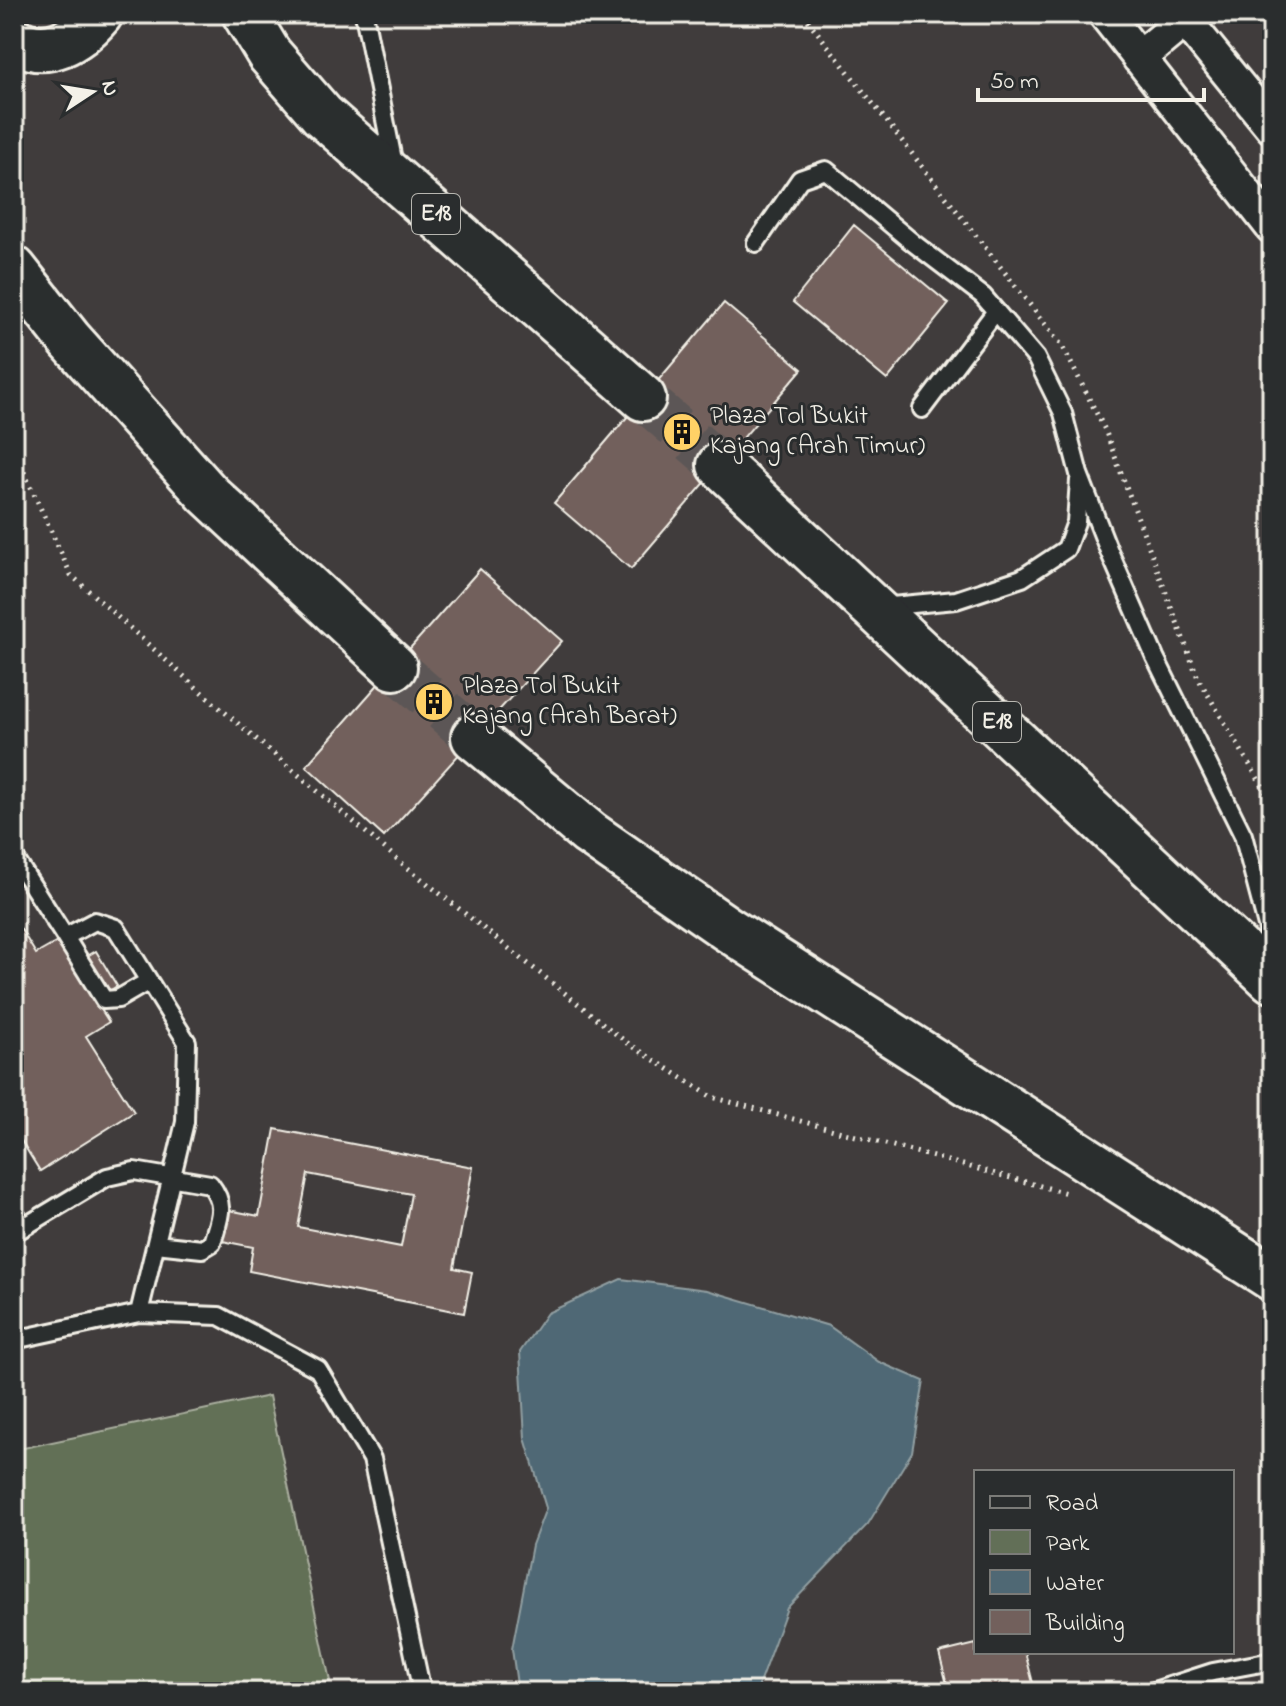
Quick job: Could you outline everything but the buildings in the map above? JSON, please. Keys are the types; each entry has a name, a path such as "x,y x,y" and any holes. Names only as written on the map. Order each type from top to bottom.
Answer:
{"highway":[{"path":"14,40 22,45 55,49 84,32 100,14"},
{"name":"E18","path":"245,14 269,54 322,115 643,398"},
{"path":"14,269 70,340 208,494 394,667"},
{"name":"E18","path":"720,465 1272,980"},
{"path":"474,737 589,833 726,928 1272,1278"}],"street":[{"path":"1105,14 1272,227"},
{"path":"1139,58 1188,17 1272,127"}],"lane":[{"path":"364,14 397,179"},
{"path":"756,243 800,179 826,170 983,296 1036,358 1063,413 1079,474 1155,657 1243,835 1272,945"},
{"path":"922,409 996,311"},
{"path":"875,607 956,600 1022,578 1066,549 1076,522 1079,474"},
{"path":"14,857 104,1000 118,999 149,981"},
{"path":"65,937 95,921 116,928 187,1042 185,1122 139,1313"},
{"path":"14,1212 19,1230 107,1177 134,1171 210,1184 220,1196 221,1208 212,1243 202,1249 156,1244"},
{"path":"14,1340 139,1313 219,1316 318,1369 372,1459 422,1692"},
{"path":"1151,1692 1213,1672 1272,1661"}],"path":[{"path":"14,450 71,575 207,697 403,864 626,1042 712,1097 1074,1195"}],"green space":[{"path":"269,1396 330,1681 279,1692 14,1692 14,1450"}],"water":[{"path":"621,1279 707,1290 829,1326 879,1362 924,1381 912,1452 868,1524 787,1608 759,1684 760,1692 518,1692 512,1649 532,1545 546,1508 525,1438 520,1352 547,1313"}],"tunnel":[{"path":"643,398 720,465"},
{"path":"394,667 474,737"}],"place":[{"name":"Plaza Tol Bukit Kajang (Arah Timur)","path":"682,432"},
{"name":"Plaza Tol Bukit Kajang (Arah Barat)","path":"434,702"}]}
